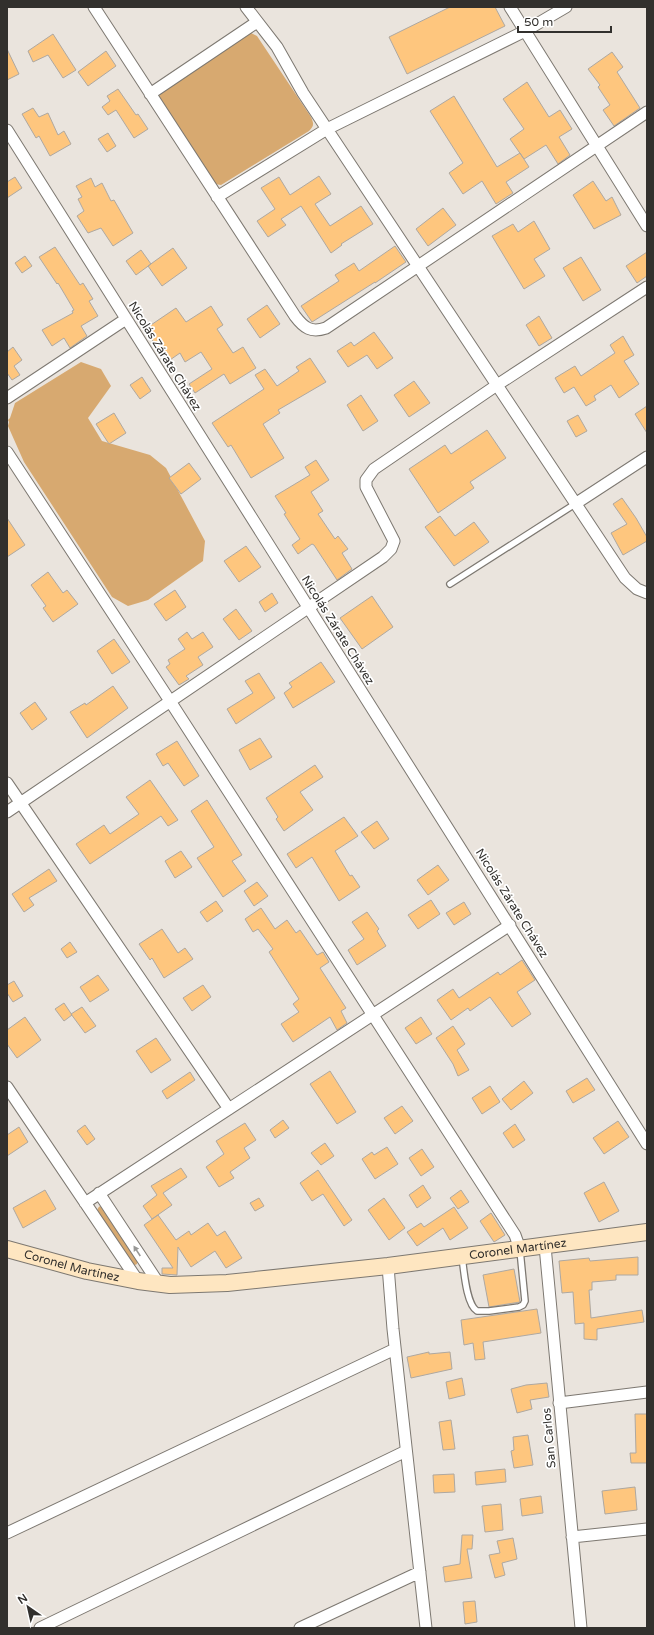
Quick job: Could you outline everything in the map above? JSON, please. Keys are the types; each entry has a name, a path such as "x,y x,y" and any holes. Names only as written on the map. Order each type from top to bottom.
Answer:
{"main road":[{"name":"Coronel Martínez","path":"7,1249 87,1271 138,1281 170,1285 227,1283 388,1266 520,1250 647,1232"}],"street":[{"path":"94,7 295,316 302,325 310,330 320,330 326,328 647,112"},
{"path":"246,7 256,22 277,47 296,82 624,578 637,589 647,593"},
{"path":"510,7 647,226"},
{"path":"217,197 327,129 525,31 566,7"},
{"path":"150,94 256,22"},
{"name":"Nicolás Zárate Chávez","path":"7,130 647,1144"},
{"path":"7,812 383,557 391,549 394,541 366,487 366,480 369,474 374,469 497,385 647,287"},
{"path":"7,398 126,319"},
{"path":"7,452 170,701 515,1235 520,1250"},
{"path":"575,504 647,457"},
{"path":"7,783 229,1108"},
{"path":"85,1203 510,925"},
{"path":"7,1087 138,1281"},
{"path":"99,1193 159,1284"},
{"name":"San Carlos","path":"545,1246 581,1628"},
{"path":"388,1266 395,1349 426,1628"},
{"path":"7,1533 395,1349"},
{"path":"559,1403 647,1392"},
{"path":"40,1628 406,1451"},
{"path":"572,1537 647,1529"},
{"path":"300,1628 420,1572"}],"lane":[{"path":"450,584 575,504"},
{"path":"462,1257 469,1298 474,1309 481,1312 519,1307 523,1305 525,1301 520,1250"}],"shaded area":[{"path":"251,33 257,36 311,117 313,125 309,131 221,185 215,184 159,100 159,96 161,93"},
{"path":"81,362 101,369 111,386 88,418 102,441 150,455 166,468 205,541 203,561 148,600 128,606 112,597 24,462 8,426 8,420 15,403"},
{"path":"100,1206 137,1261 137,1264 132,1264 97,1211"}],"building":[{"path":"450,7 495,7 505,26 407,74 389,37"},
{"path":"53,34 76,70 63,78 48,55 33,62 28,51"},
{"path":"7,49 19,74 7,80"},
{"path":"106,51 116,66 88,86 78,72"},
{"path":"612,52 623,67 617,72 640,108 614,126 603,110 610,105 598,87 600,85 588,69"},
{"path":"527,82 549,117 560,110 572,129 559,137 570,155 558,164 546,145 524,159 510,139 524,129 503,99"},
{"path":"118,89 148,129 134,138 116,110 108,115 102,107 110,101 107,96"},
{"path":"454,96 497,167 520,153 529,167 506,182 513,193 496,204 482,181 463,194 449,173 463,163 430,111"},
{"path":"33,108 39,117 48,113 58,135 64,131 71,144 50,156 39,136 36,138 22,114"},
{"path":"108,133 116,146 107,152 98,139"},
{"path":"319,176 331,194 315,204 330,226 361,206 373,224 341,244 342,245 331,253 301,206 281,219 286,225 268,237 257,221 275,209 261,188 279,177 290,195"},
{"path":"15,177 22,188 7,198 7,182"},
{"path":"91,178 95,187 102,183 111,201 114,200 133,233 113,246 101,228 88,233 77,216 84,211 78,199 82,197 76,186"},
{"path":"593,181 606,201 612,197 621,215 594,229 573,195"},
{"path":"443,208 456,225 428,246 416,229"},
{"path":"534,221 550,249 534,259 545,276 524,289 492,236 513,224 518,232"},
{"path":"395,246 406,262 312,322 301,306 339,281 335,275 354,263 359,271"},
{"path":"55,247 80,285 83,283 93,299 89,301 98,316 81,326 87,336 70,348 64,338 52,346 42,330 73,313 72,311 74,310 58,283 57,284 39,257"},
{"path":"173,248 187,268 162,286 148,266"},
{"path":"141,250 151,264 136,275 126,261"},
{"path":"647,252 647,276 637,283 626,266"},
{"path":"25,256 32,266 22,273 15,263"},
{"path":"581,257 601,290 583,301 563,268"},
{"path":"267,305 280,324 260,338 247,319"},
{"path":"211,306 223,325 217,329 233,353 243,347 256,368 230,384 224,374 195,393 189,384 212,369 201,352 185,362 180,353 167,362 145,329 176,308 186,322"},
{"path":"539,316 552,338 539,346 526,325"},
{"path":"374,332 393,358 377,369 367,355 348,367 337,351 351,342 354,346"},
{"path":"623,336 634,355 624,361 639,384 619,398 611,385 594,396 596,400 586,406 574,387 564,393 555,378 575,366 581,376 615,353 610,345"},
{"path":"13,347 22,360 14,366 20,375 12,380 7,373 7,352"},
{"path":"310,358 326,382 278,410 280,413 263,424 284,458 251,478 231,445 228,447 212,423 264,389 255,375 265,369 277,386 299,371 296,367"},
{"path":"142,377 151,391 140,399 130,385"},
{"path":"414,381 430,403 409,417 394,395"},
{"path":"361,395 378,421 363,431 347,405"},
{"path":"647,406 647,433 635,414"},
{"path":"114,413 126,433 109,444 96,424"},
{"path":"578,415 587,431 576,437 567,421"},
{"path":"487,430 506,458 470,482 474,488 438,513 409,469 445,445 451,454"},
{"path":"316,460 329,480 311,492 323,511 318,514 335,539 338,536 348,549 342,553 352,569 337,580 314,545 312,544 298,554 292,545 300,539 284,514 286,513 275,496 310,475 305,467"},
{"path":"189,463 201,479 181,494 169,478"},
{"path":"622,498 647,537 647,541 623,555 611,533 627,524 613,504"},
{"path":"440,516 455,536 474,522 489,542 454,566 425,527"},
{"path":"7,518 25,545 7,557"},
{"path":"246,546 261,567 239,582 224,561"},
{"path":"48,572 63,593 67,590 78,604 53,622 43,608 46,606 31,585"},
{"path":"175,590 186,607 166,621 154,604"},
{"path":"272,593 278,603 265,612 259,602"},
{"path":"372,596 393,627 362,649 340,618"},
{"path":"236,609 252,631 239,640 223,619"},
{"path":"187,632 192,639 203,632 213,647 198,657 203,665 186,676 189,679 179,685 166,667 170,664 168,660 185,649 178,639"},
{"path":"114,639 130,662 112,674 97,651"},
{"path":"321,662 335,682 293,708 284,693 292,687 289,683"},
{"path":"259,673 275,698 236,724 227,709 253,693 245,681"},
{"path":"113,686 128,708 87,738 70,712 85,703 86,705"},
{"path":"35,702 47,719 32,730 20,713"},
{"path":"260,738 272,757 250,770 239,750"},
{"path":"177,741 199,776 184,786 168,763 163,766 156,754"},
{"path":"315,765 323,777 300,792 313,810 284,831 276,819 278,817 266,798"},
{"path":"150,780 178,820 168,826 161,816 90,864 76,844 104,825 110,834 139,814 126,797"},
{"path":"207,800 242,855 232,861 246,881 223,897 197,858 214,847 191,811"},
{"path":"344,817 358,836 335,851 350,876 352,875 360,887 339,901 312,857 296,868 287,854"},
{"path":"377,821 389,839 374,849 361,832"},
{"path":"181,851 192,867 175,878 165,861"},
{"path":"438,865 449,880 428,895 417,880"},
{"path":"49,869 57,881 29,898 34,905 24,912 12,894"},
{"path":"257,882 268,896 254,906 244,891"},
{"path":"431,900 440,914 418,929 408,915"},
{"path":"216,901 223,911 207,922 200,912"},
{"path":"464,902 471,914 454,925 446,913"},
{"path":"261,908 275,929 287,920 296,933 300,930 317,955 323,952 329,962 320,968 346,1008 341,1011 347,1023 337,1030 330,1017 293,1042 281,1024 299,1012 293,1004 299,999 269,952 273,949 258,929 253,932 245,919"},
{"path":"367,912 379,929 377,931 386,946 357,965 348,950 364,939 352,922"},
{"path":"162,929 178,953 185,948 193,959 164,978 152,958 150,960 139,944"},
{"path":"70,942 77,952 67,958 61,949"},
{"path":"522,960 535,980 517,992 531,1014 512,1027 490,997 470,1011 468,1008 451,1020 437,1000 453,989 459,998 498,972 500,975"},
{"path":"98,975 109,990 90,1002 80,987"},
{"path":"14,981 23,996 13,1002 7,993 7,985"},
{"path":"203,985 211,997 192,1011 183,998"},
{"path":"64,1003 72,1015 64,1021 55,1009"},
{"path":"82,1007 96,1026 85,1033 71,1014"},
{"path":"25,1017 41,1040 17,1058 7,1044 7,1030"},
{"path":"421,1017 432,1034 416,1044 405,1028"},
{"path":"453,1026 465,1044 457,1050 469,1070 458,1076 453,1064 436,1038"},
{"path":"156,1038 171,1060 151,1073 136,1051"},
{"path":"330,1071 356,1112 337,1124 310,1084"},
{"path":"190,1072 195,1080 167,1099 162,1091"},
{"path":"587,1078 595,1090 573,1103 566,1091"},
{"path":"524,1081 533,1093 511,1110 502,1099"},
{"path":"490,1086 500,1102 482,1114 472,1098"},
{"path":"402,1106 413,1121 395,1134 384,1118"},
{"path":"283,1120 289,1128 275,1138 270,1130"},
{"path":"618,1121 629,1137 604,1154 593,1138"},
{"path":"245,1123 256,1140 244,1148 250,1158 230,1172 234,1178 219,1187 206,1167 224,1154 216,1141"},
{"path":"515,1124 525,1140 513,1148 503,1133"},
{"path":"85,1125 95,1139 87,1145 77,1131"},
{"path":"19,1127 28,1142 7,1156 7,1135"},
{"path":"325,1143 334,1156 321,1165 311,1153"},
{"path":"387,1147 398,1164 375,1179 362,1159 372,1152 374,1155"},
{"path":"422,1149 434,1167 421,1176 409,1158"},
{"path":"181,1168 187,1177 163,1193 172,1205 152,1219 143,1206 157,1195 151,1186"},
{"path":"318,1170 352,1220 344,1226 323,1194 312,1201 300,1183"},
{"path":"604,1182 619,1211 599,1222 584,1193"},
{"path":"423,1185 431,1198 417,1208 409,1195"},
{"path":"45,1190 56,1209 23,1228 13,1208"},
{"path":"461,1190 469,1202 458,1209 450,1198"},
{"path":"259,1198 264,1206 255,1211 250,1203"},
{"path":"384,1198 405,1228 389,1240 368,1210"},
{"path":"454,1207 468,1228 450,1240 443,1228 417,1246 407,1232 421,1223 424,1227"},
{"path":"491,1213 505,1235 494,1242 480,1221"},
{"path":"158,1215 176,1240 189,1231 191,1235 208,1223 217,1236 225,1231 242,1258 226,1268 215,1251 191,1267 178,1247 177,1275 162,1274 162,1268 173,1268 144,1225"},
{"path":"638,1257 638,1275 616,1275 616,1280 592,1282 592,1290 589,1290 591,1318 642,1310 644,1322 597,1329 597,1340 584,1339 584,1323 575,1324 573,1292 562,1293 559,1261 589,1258 590,1261"},
{"path":"514,1269 520,1302 489,1307 483,1275"},
{"path":"537,1309 541,1333 483,1342 485,1359 475,1360 473,1343 464,1345 461,1320"},
{"path":"429,1352 429,1354 450,1352 452,1369 411,1378 407,1357"},
{"path":"462,1378 465,1395 449,1399 446,1382"},
{"path":"547,1383 549,1397 530,1400 532,1409 517,1413 511,1389 526,1385"},
{"path":"635,1414 647,1414 647,1463 631,1463 630,1453 636,1453"},
{"path":"451,1420 455,1449 443,1450 439,1422"},
{"path":"528,1435 533,1465 514,1468 511,1451 514,1450 513,1437"},
{"path":"505,1469 506,1482 476,1485 475,1472"},
{"path":"454,1474 455,1492 434,1493 433,1475"},
{"path":"635,1487 637,1510 605,1514 602,1491"},
{"path":"541,1496 543,1513 522,1516 520,1499"},
{"path":"501,1504 503,1530 485,1532 482,1506"},
{"path":"462,1535 473,1535 472,1549 467,1549 472,1578 445,1582 443,1567 460,1564"},
{"path":"513,1538 517,1559 502,1563 505,1575 495,1578 489,1555 500,1553 497,1541"},
{"path":"475,1601 477,1622 465,1624 463,1602"}]}
